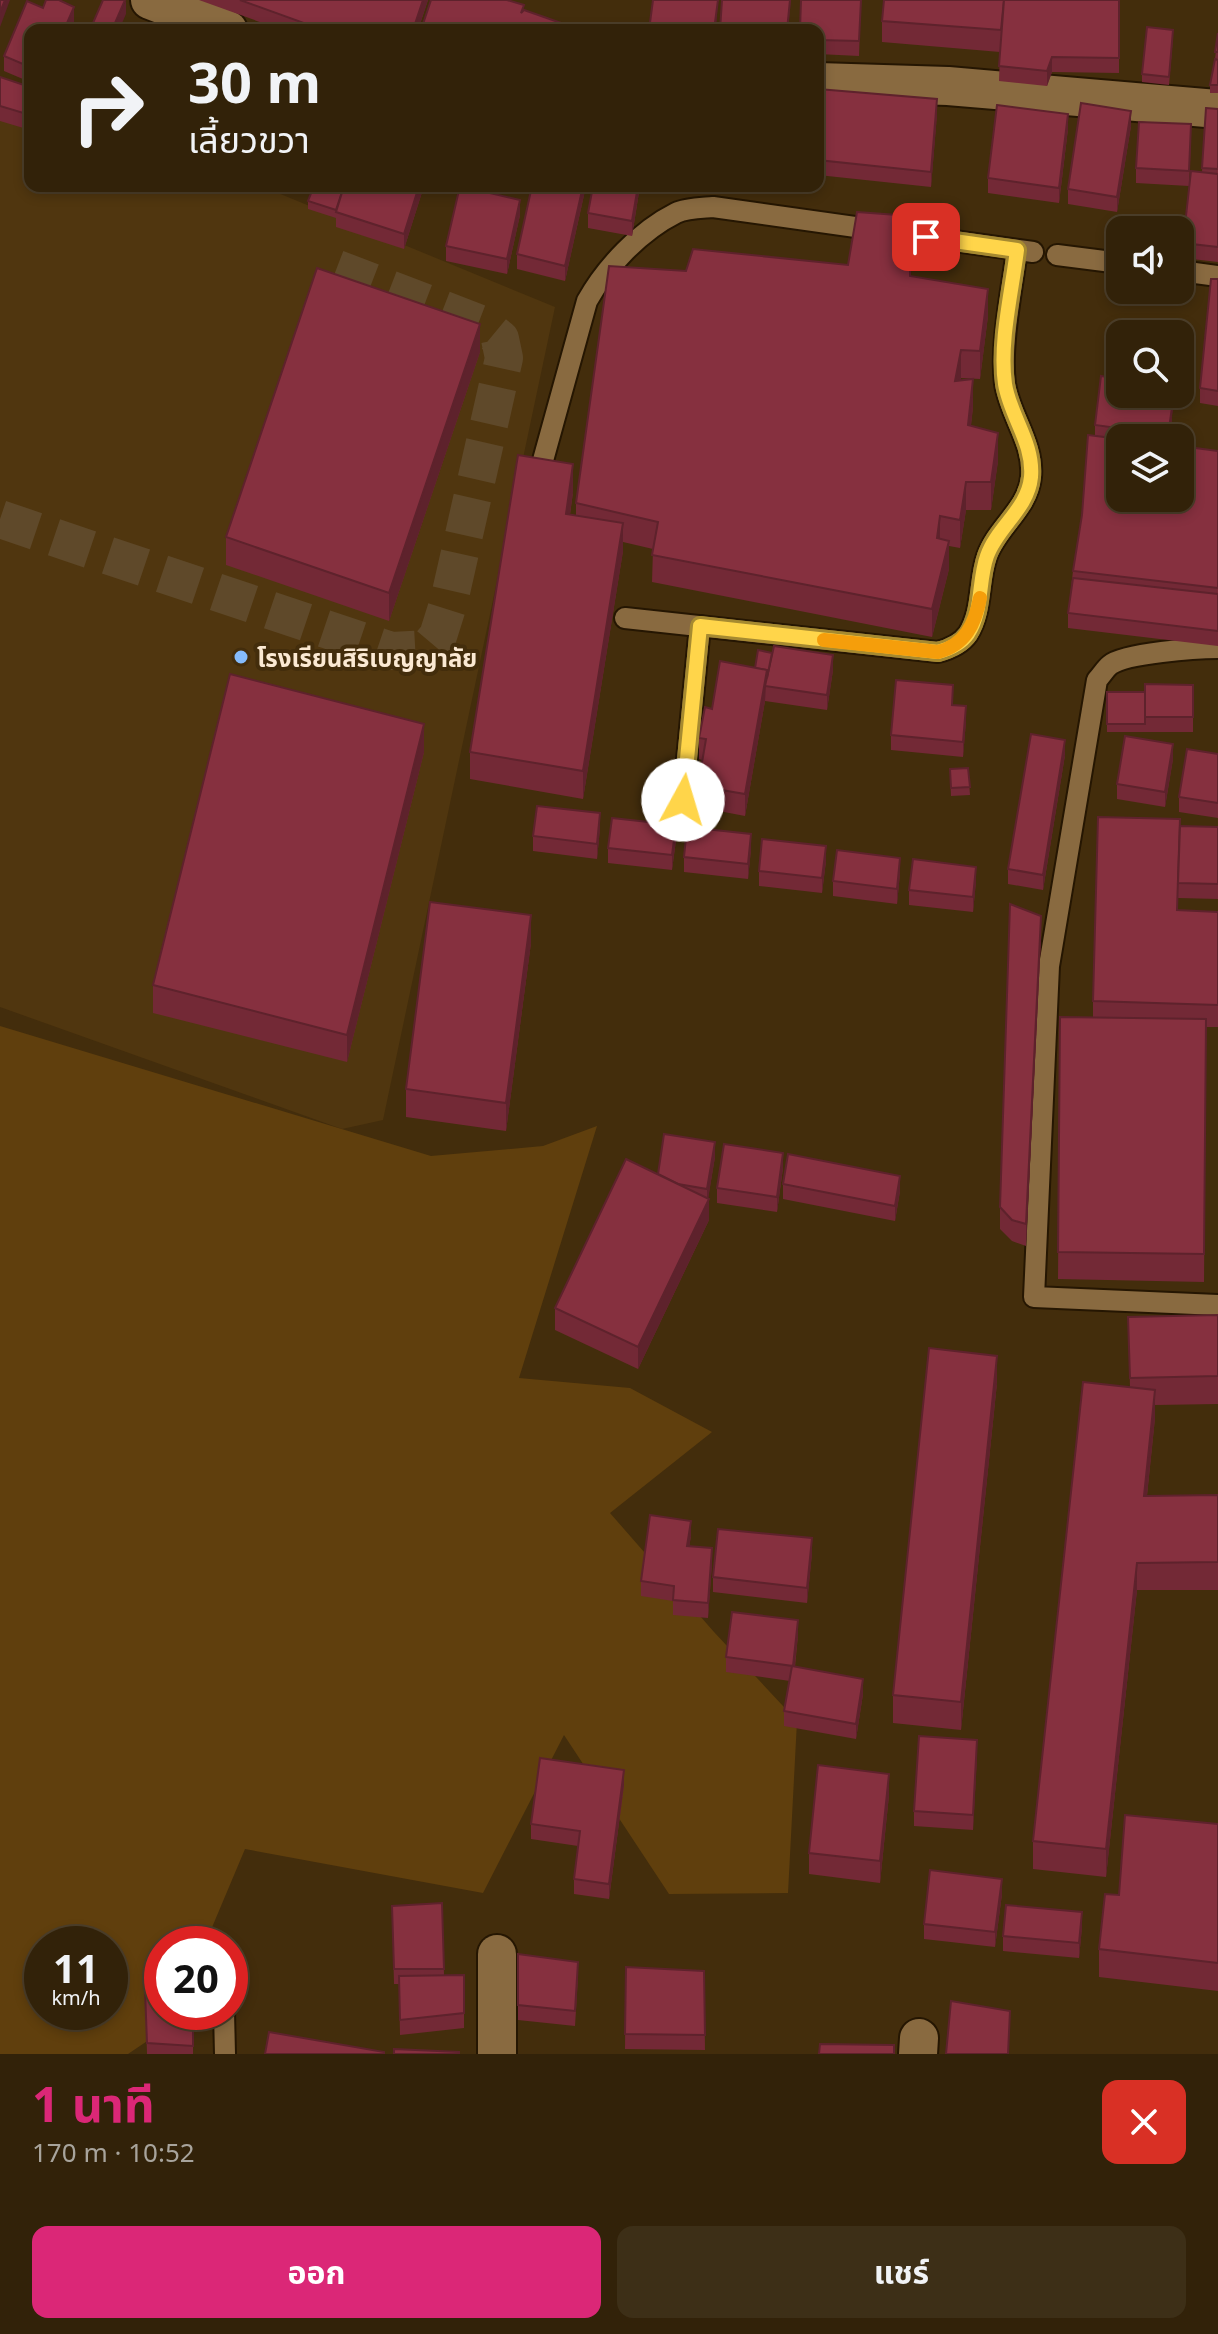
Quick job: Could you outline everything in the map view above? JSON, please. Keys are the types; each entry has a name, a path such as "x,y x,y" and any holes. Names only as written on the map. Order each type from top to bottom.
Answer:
{"street":[{"path":"150,0 212,24"},
{"path":"824,82 948,86 1218,109"},
{"path":"497,1954 497,2054"}],"lane":[{"path":"537,482 587,301 598,281 639,239 678,212 713,207 1025,251 1004,365 1008,399 1031,452 1031,479 1025,500 987,556 978,606 968,634 952,648 938,652 625,618"},
{"path":"1057,255 1106,261"},
{"path":"1194,273 1218,276"},
{"path":"683,800 700,626"},
{"path":"1218,648 1129,658 1111,664 1097,680 1049,966 1034,1297 1218,1305"},
{"path":"224,2030 225,2054"}],"shaded area":[{"name":"โรงเรียนสิริเบญญาลัย","path":"0,78 24,88 24,192 276,192 555,307 383,1120 342,1129 0,1007"},
{"path":"0,1026 431,1156 543,1146 597,1126 519,1378 630,1388 712,1432 610,1513 797,1721 788,1893 669,1894 564,1735 483,1893 245,1849 213,1926 144,1926 144,2030 164,2030 128,2054 0,2054"}],"building":[{"path":"46,0 59,0 74,7 67,24 24,24 24,64 4,56 27,1 43,8"},
{"path":"103,0 125,0 115,24 93,24"},
{"path":"240,0 423,0 415,24 306,24"},
{"path":"431,0 507,0 524,5 521,13 524,10 564,24 423,24"},
{"path":"653,0 718,0 715,24 650,24"},
{"path":"722,0 790,0 788,24 720,24"},
{"path":"801,0 861,0 859,41 824,40 824,24 800,24"},
{"path":"884,0 1004,0 1001,30 882,21"},
{"path":"1004,0 1119,0 1119,58 1052,57 1047,71 999,66"},
{"path":"1147,27 1173,30 1169,77 1142,74"},
{"path":"1215,59 1218,60 1218,85 1210,85"},
{"path":"0,77 24,85 24,113 0,106"},
{"path":"824,90 937,99 931,172 824,161"},
{"path":"1081,103 1131,111 1117,197 1068,189"},
{"path":"997,105 1068,114 1059,188 988,178"},
{"path":"1206,108 1218,109 1218,169 1202,168"},
{"path":"1139,122 1191,124 1189,171 1136,168"},
{"path":"1191,171 1218,174 1218,247 1194,244 1194,216 1186,216"},
{"path":"312,192 342,192 336,210 308,201"},
{"path":"342,192 417,192 404,234 336,212"},
{"path":"459,192 486,192 520,200 507,259 446,246"},
{"path":"531,192 582,192 565,266 517,254"},
{"path":"592,192 637,192 632,221 588,213"},
{"path":"857,212 911,216 910,276 988,289 980,351 961,350 955,381 973,379 968,425 998,433 991,482 966,482 960,520 940,516 937,538 949,541 932,609 652,555 658,522 576,503 609,266 686,271 693,249 848,265"},
{"path":"317,268 480,324 389,593 226,537"},
{"path":"1211,279 1218,279 1218,391 1200,388"},
{"path":"1101,376 1106,377 1106,408 1172,408 1170,424 1095,425"},
{"path":"1088,435 1106,437 1106,512 1194,512 1194,448 1218,451 1218,588 1073,571 1082,515"},
{"path":"518,455 573,464 566,514 623,523 583,771 470,752"},
{"path":"1073,578 1218,594 1218,631 1068,613"},
{"path":"774,646 833,655 827,695 765,686"},
{"path":"758,650 772,653 767,678 767,670 755,668"},
{"path":"720,661 767,670 745,794 698,786 706,739 699,738 705,707 712,709"},
{"path":"230,674 424,724 347,1035 153,985"},
{"path":"896,680 953,685 952,705 966,706 963,742 891,735"},
{"path":"1145,684 1193,685 1193,717 1145,717"},
{"path":"1107,692 1145,692 1145,724 1107,724"},
{"path":"1031,734 1065,740 1043,875 1008,869"},
{"path":"1125,736 1173,744 1165,792 1117,784"},
{"path":"1187,749 1218,754 1218,803 1179,797"},
{"path":"968,768 970,787 951,788 950,769"},
{"path":"537,806 600,813 597,844 533,836"},
{"path":"1098,817 1180,819 1177,910 1218,912 1218,1005 1093,1001"},
{"path":"612,818 676,825 672,855 608,848"},
{"path":"1180,826 1218,827 1218,884 1178,883"},
{"path":"687,827 751,834 748,864 684,857"},
{"path":"762,839 826,846 822,878 759,871"},
{"path":"837,850 900,858 897,889 833,881"},
{"path":"913,859 976,867 973,897 909,890"},
{"path":"430,902 531,915 506,1103 406,1089"},
{"path":"1010,904 1041,916 1026,1224 1012,1220 1000,1207"},
{"path":"1060,1017 1206,1019 1204,1254 1058,1252"},
{"path":"664,1134 715,1142 707,1189 678,1184 658,1174"},
{"path":"724,1144 783,1153 777,1197 717,1188"},
{"path":"788,1154 900,1176 895,1206 783,1184"},
{"path":"626,1159 709,1199 638,1347 555,1308"},
{"path":"1218,1315 1218,1376 1130,1378 1128,1317"},
{"path":"929,1348 997,1356 961,1702 893,1695"},
{"path":"1083,1382 1155,1390 1144,1496 1218,1495 1218,1562 1137,1563 1106,1849 1033,1841"},
{"path":"650,1515 691,1521 687,1546 712,1548 708,1603 673,1600 674,1586 641,1581"},
{"path":"718,1529 812,1538 807,1588 713,1577"},
{"path":"732,1612 798,1620 793,1666 726,1657"},
{"path":"792,1666 863,1679 856,1724 784,1711"},
{"path":"919,1736 977,1740 973,1815 914,1811"},
{"path":"540,1758 624,1770 609,1884 574,1879 580,1831 531,1824"},
{"path":"818,1765 889,1774 880,1861 809,1853"},
{"path":"1125,1815 1218,1824 1218,1963 1099,1949 1105,1894 1119,1895"},
{"path":"930,1870 1002,1879 995,1932 924,1924"},
{"path":"442,1903 444,1969 394,1969 392,1906"},
{"path":"1006,1905 1082,1912 1079,1943 1003,1936"},
{"path":"518,1954 578,1962 575,2011 518,2005"},
{"path":"626,1967 704,1971 705,2035 625,2034"},
{"path":"464,1975 464,2013 400,2020 399,1976"},
{"path":"951,2001 1010,2011 1008,2054 946,2054"},
{"path":"147,2030 193,2030 193,2046 147,2043"},
{"path":"269,2032 384,2052 384,2054 265,2054"},
{"path":"820,2044 894,2045 894,2054 819,2054"},
{"path":"394,2049 459,2052 459,2054 394,2054"}],"tunnel":[{"path":"0,519 391,651 427,649 438,636 449,601 504,358 500,339 483,325 327,265"}],"slow traffic":[{"path":"824,640 938,652 952,648 968,634 980,598"}],"place":[{"name":"โรงเรียนสิริเบญญาลัย","path":"241,657"}],"route":[{"path":"683,800 700,626 938,652 952,648 968,634 978,606 987,556 1025,500 1031,479 1031,452 1019,429 1005,382 1004,365 1017,250 926,237"}]}
